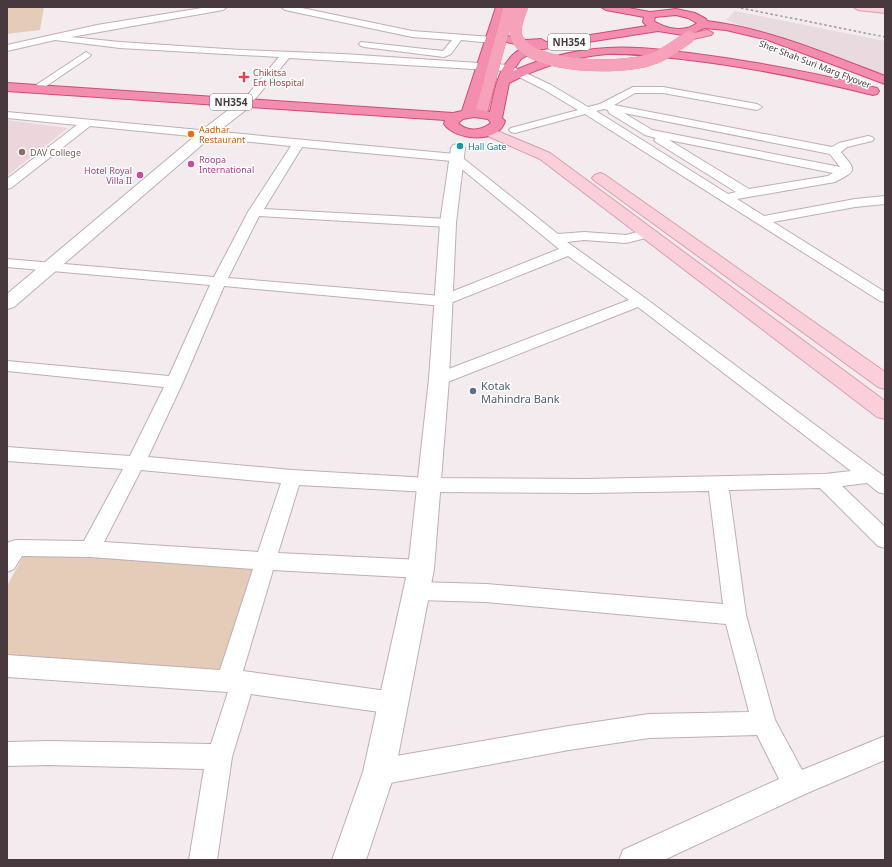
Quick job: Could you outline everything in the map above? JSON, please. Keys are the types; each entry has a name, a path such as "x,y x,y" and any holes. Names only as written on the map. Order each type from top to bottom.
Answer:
{"highway":[{"path":"494,124 474,113 483,66 501,7"},
{"path":"614,8 648,14 676,12 761,43"},
{"name":"NH354","path":"7,87 242,106 457,137 475,133 494,124 496,80 514,70 516,58 534,47 657,28 684,31 698,28 700,20 707,9"},
{"path":"492,38 532,43 634,26 648,14"},
{"path":"648,14 651,25 657,28"},
{"path":"700,20 779,41 885,80"},
{"name":"Sher Shah Suri Marg Flyover","path":"700,20 728,35 744,38 796,56 879,91"},
{"path":"726,26 761,43"},
{"name":"Sher Shah Suri Marg Flyover","path":"761,43 885,85"},
{"path":"514,70 579,55 607,51 650,52 710,59 813,76 879,91"},
{"path":"802,62 879,91 885,96"},
{"name":"NH354","path":"7,94 242,106"},
{"name":"NH354","path":"457,137 474,113"}],"main road":[{"path":"474,113 496,80 510,7"},
{"path":"522,7 516,35 522,45 538,54 570,63 603,66 638,63 658,57 689,37 700,20"},
{"path":"858,7 885,10"},
{"path":"866,7 885,10"},
{"path":"494,124 515,130 562,152 885,382"},
{"path":"494,124 545,156 885,412"}],"street":[{"path":"7,48 167,15 223,7"},
{"path":"285,7 412,34 458,38 492,38"},
{"path":"343,57 364,44 384,28"},
{"path":"51,38 120,45 343,57 483,66 514,70 586,110 885,298"},
{"path":"364,44 444,54 448,52 458,38"},
{"path":"36,89 86,55"},
{"path":"7,303 206,134 242,106 286,55"},
{"path":"515,130 604,106 633,90 663,90 756,107"},
{"path":"604,106 747,193"},
{"path":"604,106 834,151 846,166 846,172"},
{"path":"7,115 299,143 457,137 554,239 640,301 878,482"},
{"path":"7,185 87,123"},
{"path":"649,133 846,172"},
{"path":"349,860 379,772 420,580 439,379 448,223 457,137"},
{"path":"834,151 843,145 868,139"},
{"path":"90,549 136,463 175,382 219,281 255,212 299,143"},
{"path":"727,198 747,193 831,179 846,172"},
{"path":"763,220 855,203 885,200"},
{"path":"255,212 448,223"},
{"path":"554,239 584,236 626,240 649,234"},
{"path":"7,263 443,301 568,250"},
{"path":"439,379 640,301"},
{"path":"7,366 175,382"},
{"path":"7,454 136,463 292,477 428,485 587,486 826,481 878,482"},
{"path":"203,860 219,757 236,681 265,562 292,477"},
{"path":"826,481 885,540"},
{"path":"718,483 735,615 764,723 796,785"},
{"path":"10,553 90,549 265,562 420,580 486,593 735,615"},
{"path":"7,666 236,681 394,703"},
{"path":"379,772 569,738 649,726 764,723"},
{"path":"633,860 796,785 885,748"},
{"path":"7,754 49,753 219,757"}],"shaded area":[{"path":"7,7 44,7 40,30 7,34"},
{"path":"735,11 885,41 885,77 726,20"},
{"name":"DAV College","path":"7,120 68,128 7,176"},
{"path":"25,553 256,567 224,677 7,661 7,586"}],"railway":[{"path":"736,7 885,37"}],"place":[{"name":"Chikitsa Ent Hospital","path":"244,77"},
{"name":"Aadhar Restaurant","path":"191,134"},
{"name":"Hall Gate","path":"460,146"},
{"name":"DAV College","path":"22,152"},
{"name":"Roopa International","path":"191,164"},
{"name":"Hotel Royal Villa II","path":"140,175"},
{"name":"Kotak Mahindra Bank","path":"473,391"}]}
